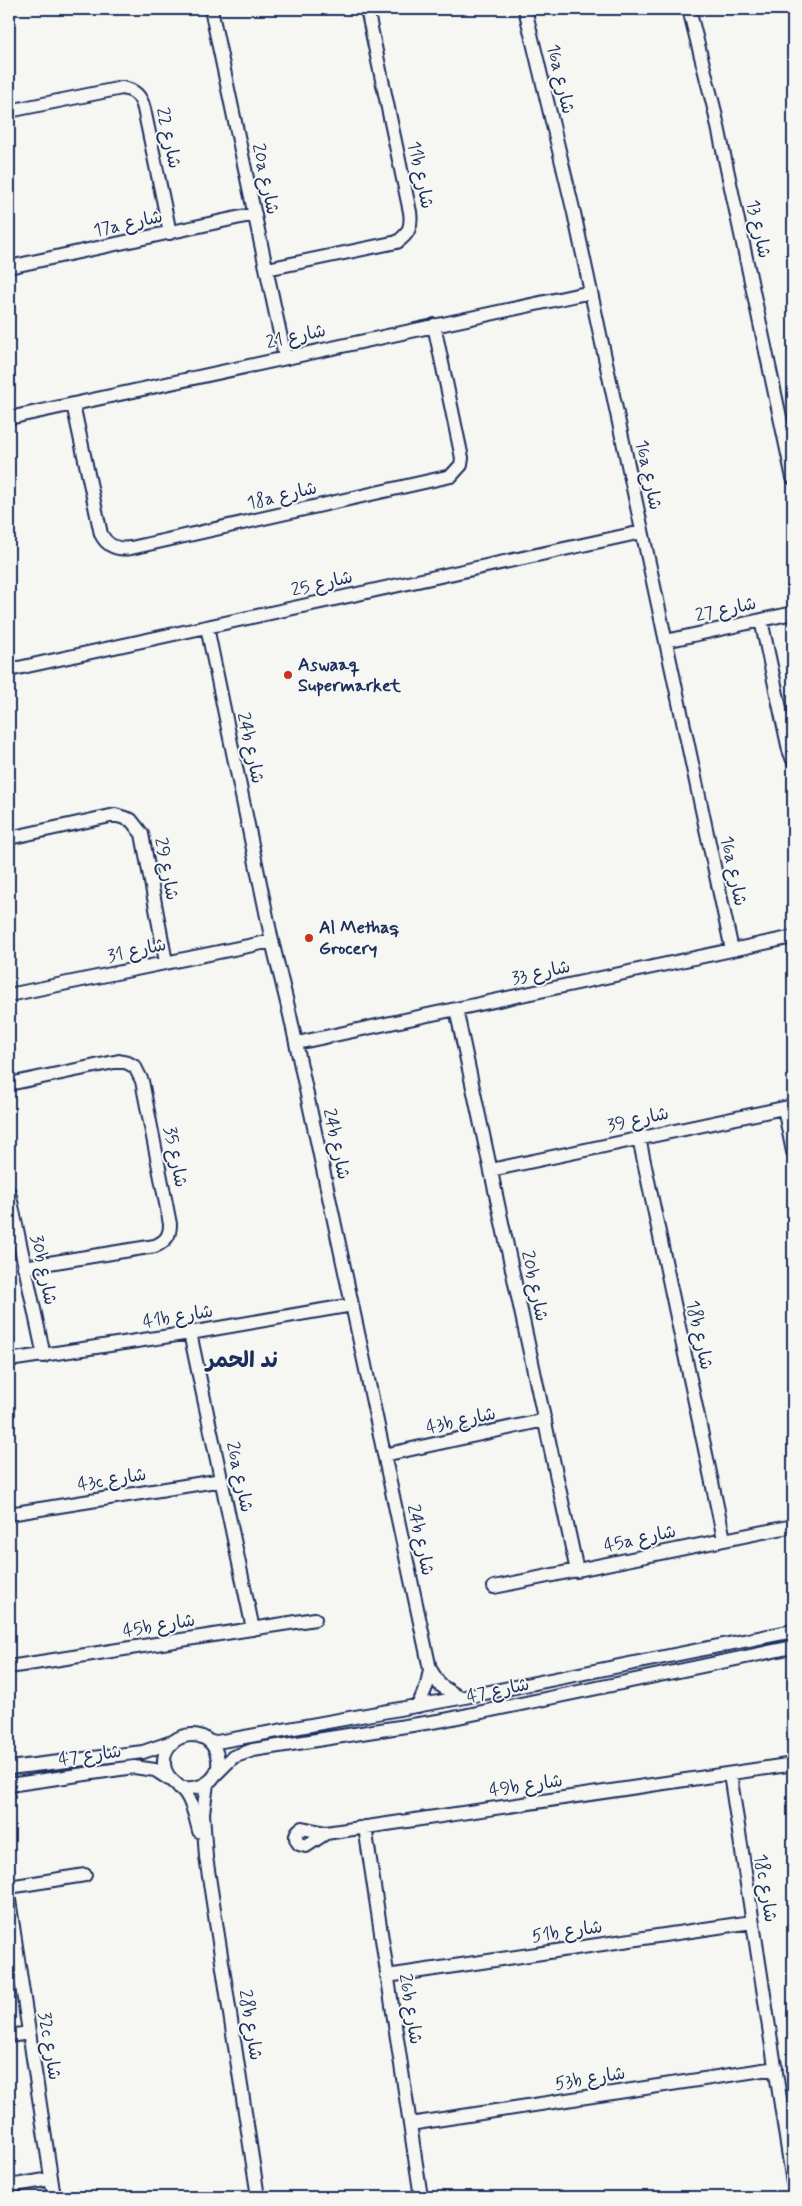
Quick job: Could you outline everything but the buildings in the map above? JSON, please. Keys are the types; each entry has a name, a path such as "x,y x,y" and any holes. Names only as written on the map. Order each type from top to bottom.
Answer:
{"street":[{"name":"20a شارع","path":"211,9 285,357"},
{"name":"11b شارع","path":"266,269 397,242 409,230 410,212 367,9"},
{"name":"16a شارع","path":"525,9 591,292 732,950"},
{"name":"شارع 13","path":"689,9 714,108 791,456 793,478"},
{"name":"شارع 22","path":"9,111 122,88 130,89 137,94 144,109 170,233"},
{"name":"17a شارع","path":"9,267 255,214"},
{"name":"شارع 21","path":"9,418 591,292"},
{"name":"18a شارع","path":"73,404 101,534 110,545 116,548 131,548 451,476 461,465 462,458 434,325"},
{"name":"شارع 25","path":"9,670 642,532"},
{"name":"شارع 27","path":"666,640 793,613"},
{"path":"761,620 789,750 793,760"},
{"name":"24b شارع","path":"208,627 272,941 296,1043 430,1668 440,1686 460,1698"},
{"name":"شارع 29","path":"9,838 115,815 131,820 142,834 166,962"},
{"name":"شارع 33","path":"296,1043 793,937"},
{"name":"شارع 31","path":"9,995 272,941"},
{"name":"20b شارع","path":"456,1010 577,1570"},
{"name":"شارع 35","path":"9,1084 119,1061 128,1063 135,1068 144,1089 170,1224 170,1234 164,1242 155,1246 24,1267"},
{"path":"789,1107 793,1152"},
{"name":"شارع 39","path":"491,1170 789,1107"},
{"name":"18b شارع","path":"639,1138 724,1540"},
{"name":"30b شارع","path":"9,1192 44,1356"},
{"name":"41b شارع","path":"9,1360 190,1333 352,1305"},
{"name":"26a شارع","path":"190,1333 253,1629"},
{"name":"43b شارع","path":"384,1455 545,1420"},
{"name":"43c شارع","path":"9,1514 222,1480"},
{"name":"45a شارع","path":"494,1588 793,1526"},
{"name":"45b شارع","path":"9,1667 315,1620"},
{"name":"شارع 47","path":"211,1743 460,1698 793,1631"},
{"name":"شارع 47","path":"216,1774 233,1757 253,1750 444,1720 793,1647"},
{"name":"24b شارع","path":"418,1706 427,1685 430,1668"},
{"path":"193,1734 211,1743 218,1755 216,1774 207,1784 198,1788 189,1789 176,1784 164,1767 167,1749 178,1738 193,1734"},
{"name":"شارع 47","path":"9,1768 143,1752 172,1742"},
{"path":"730,1774 787,1765"},
{"name":"شارع 47","path":"9,1785 139,1767 155,1770 176,1784"},
{"name":"49b شارع","path":"326,1833 730,1774"},
{"name":"18c شارع","path":"730,1774 793,2183"},
{"name":"28b شارع","path":"176,1784 187,1796 206,1857"},
{"name":"28b شارع","path":"207,1784 203,1813 206,1857 258,2197"},
{"name":"26b شارع","path":"365,1827 421,2197"},
{"path":"9,1887 85,1875"},
{"name":"32c شارع","path":"9,1900 54,2197"},
{"name":"51b شارع","path":"387,1976 752,1922"},
{"path":"9,2036 29,2033"},
{"name":"53b شارع","path":"410,2124 776,2068"},
{"path":"9,2186 51,2179"}],"place":[{"name":"Aswaaq Supermarket","path":"288,675"},
{"name":"Al Methaq Grocery","path":"309,938"}],"district":[{"name":"ند الحمر","path":"242,1361"}]}
